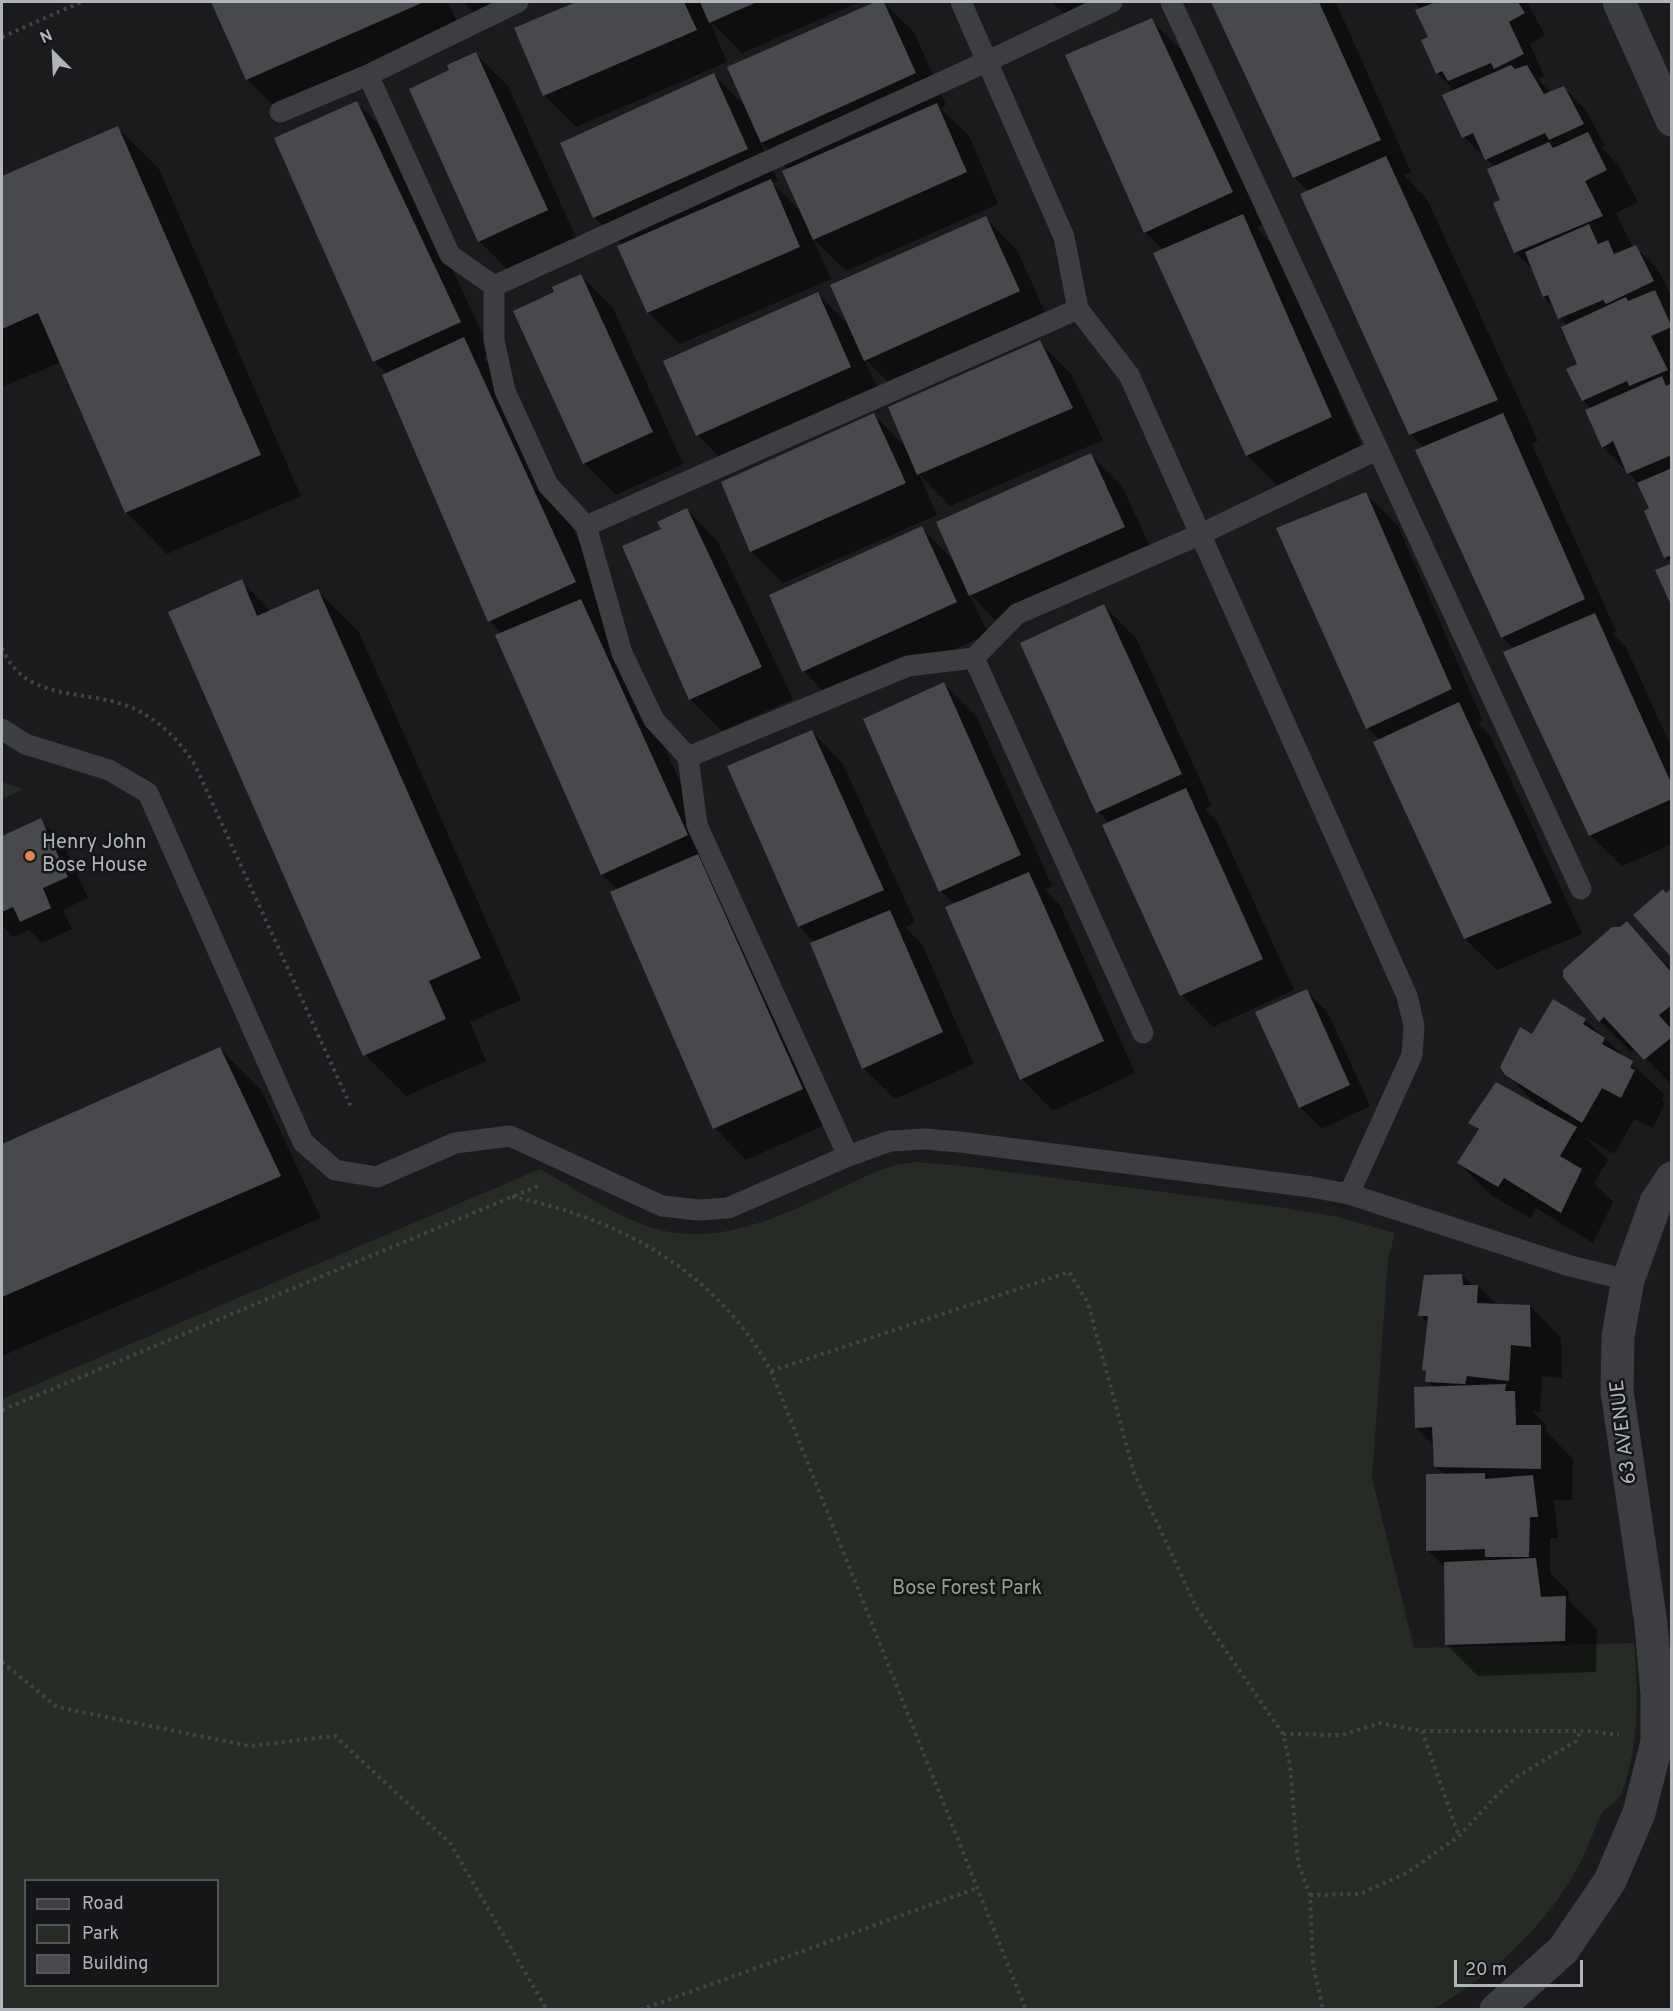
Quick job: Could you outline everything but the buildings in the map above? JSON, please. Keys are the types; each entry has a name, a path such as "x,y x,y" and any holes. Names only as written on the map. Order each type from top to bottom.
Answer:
{"street":[{"path":"1619,2 1671,120"},
{"name":"63 AVENUE","path":"1496,2010 1563,1950 1610,1881 1627,1846 1657,1742 1664,1694 1617,1391 1618,1336 1628,1280 1656,1202 1671,1178"}],"lane":[{"path":"280,112 368,75 518,2"},
{"path":"961,2 1064,237 1078,309 1129,375 1407,996 1414,1026 1412,1055 1349,1194"},
{"path":"494,286 988,61 1112,2"},
{"path":"1171,2 1581,889"},
{"path":"368,75 450,255 494,286"},
{"path":"494,286 494,340 505,391 548,485 586,526 622,653 654,720 688,757 697,825 848,1156"},
{"path":"586,526 1078,309"},
{"path":"688,757 908,666 974,658 1017,614 1201,534 1378,449"},
{"path":"974,658 1143,1034"},
{"path":"2,729 25,744 110,770 148,794 303,1142 335,1170 377,1178 455,1143 510,1136 663,1206 699,1210 728,1208 848,1156 890,1141 925,1139 1311,1187 1349,1194 1570,1266 1628,1280"}],"path":[{"path":"2,37 81,2"},
{"path":"2,1410 582,1168"},
{"path":"512,1197 558,1206 609,1226 694,1277 728,1308 754,1340 771,1371 1026,2010"},
{"path":"771,1371 1068,1272 1088,1304 1134,1473 1196,1607 1283,1734 1290,1764 1298,1863 1310,1895 1313,1964 1323,2010"},
{"path":"2,1662 57,1707 249,1746 335,1736 450,1843 548,2010"},
{"path":"1283,1734 1342,1735 1380,1723 1422,1731 1581,1731 1625,1736"},
{"path":"1422,1731 1459,1836"},
{"path":"1310,1895 1360,1894 1407,1873 1459,1836 1518,1776 1576,1742 1581,1731"},
{"path":"640,2010 977,1888"}],"green space":[{"path":"2,782 23,789 2,799"},
{"name":"Bose Forest Park","path":"915,1162 963,1166 1286,1208 1338,1217 1395,1233 1388,1259 1372,1478 1414,1648 1634,1643 1637,1680 1635,1738 1628,1775 1622,1792 1601,1815 1582,1859 1565,1888 1534,1929 1516,1948 1476,1981 1432,2010 2,2009 2,1399 540,1169 638,1223 682,1234 711,1233 768,1220 878,1171"}],"place":[{"name":"Henry John Bose House","path":"30,856"}]}
